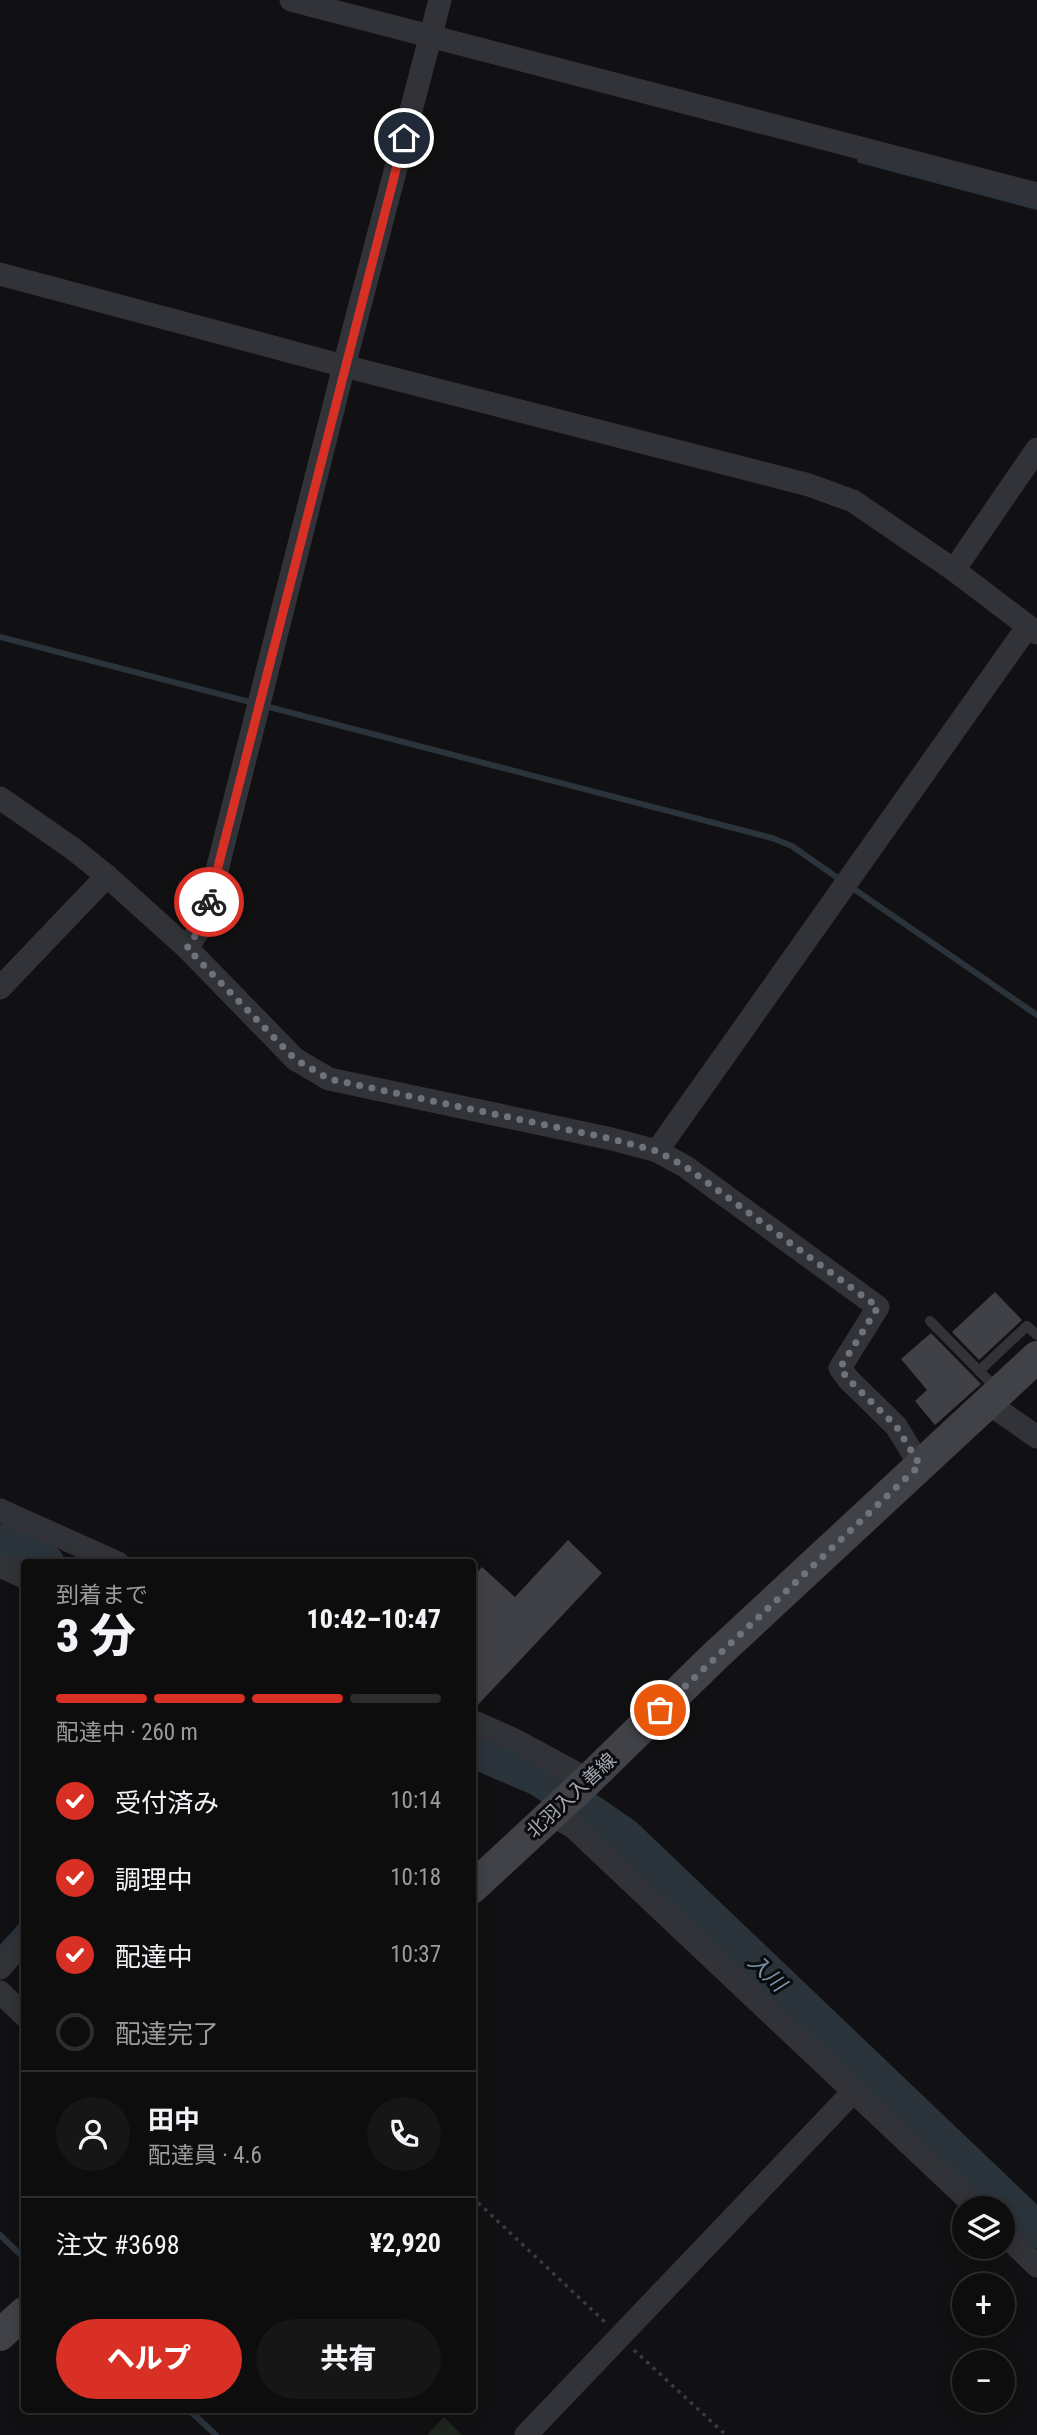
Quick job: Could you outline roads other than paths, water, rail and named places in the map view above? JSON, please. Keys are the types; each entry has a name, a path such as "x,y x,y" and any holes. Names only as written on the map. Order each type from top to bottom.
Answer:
{"main road":[{"name":"北羽入入善線","path":"476,1884 920,1465 989,1389 1037,1357"},
{"path":"0,2334 21,2316"}],"street":[{"path":"291,0 1037,194"},
{"path":"187,948 204,922 344,366 440,0"},
{"path":"0,274 344,366 809,485 853,501 954,570 1032,630 657,1151"},
{"path":"954,570 1037,449"},
{"path":"0,798 107,876 187,948 295,1059 329,1079 493,1112 657,1151 686,1167 878,1307 840,1368 896,1426 920,1465"},
{"path":"0,988 107,876"},
{"path":"989,1389 1037,1437"},
{"path":"0,1510 109,1559"},
{"path":"0,1566 21,1576"},
{"path":"476,1723 515,1740 586,1782"},
{"path":"554,1812 964,2196"},
{"path":"0,1968 21,1944"},
{"path":"0,1992 21,2012"},
{"path":"526,2435 853,2092"},
{"path":"1015,2245 1037,2266"}],"lane":[{"path":"930,1321 989,1389 1027,1326 1037,1335"}],"waterway":[{"path":"860,160 1037,207"},
{"path":"0,637 772,838 792,846 842,881"},
{"path":"851,887 1037,1015"},
{"name":"入川","path":"0,1542 37,1559"},
{"name":"入川","path":"476,1751 540,1778 624,1836 1037,2230"},
{"path":"0,1949 21,1926"},
{"path":"0,2235 21,2255"},
{"path":"192,2413 216,2435"}]}
